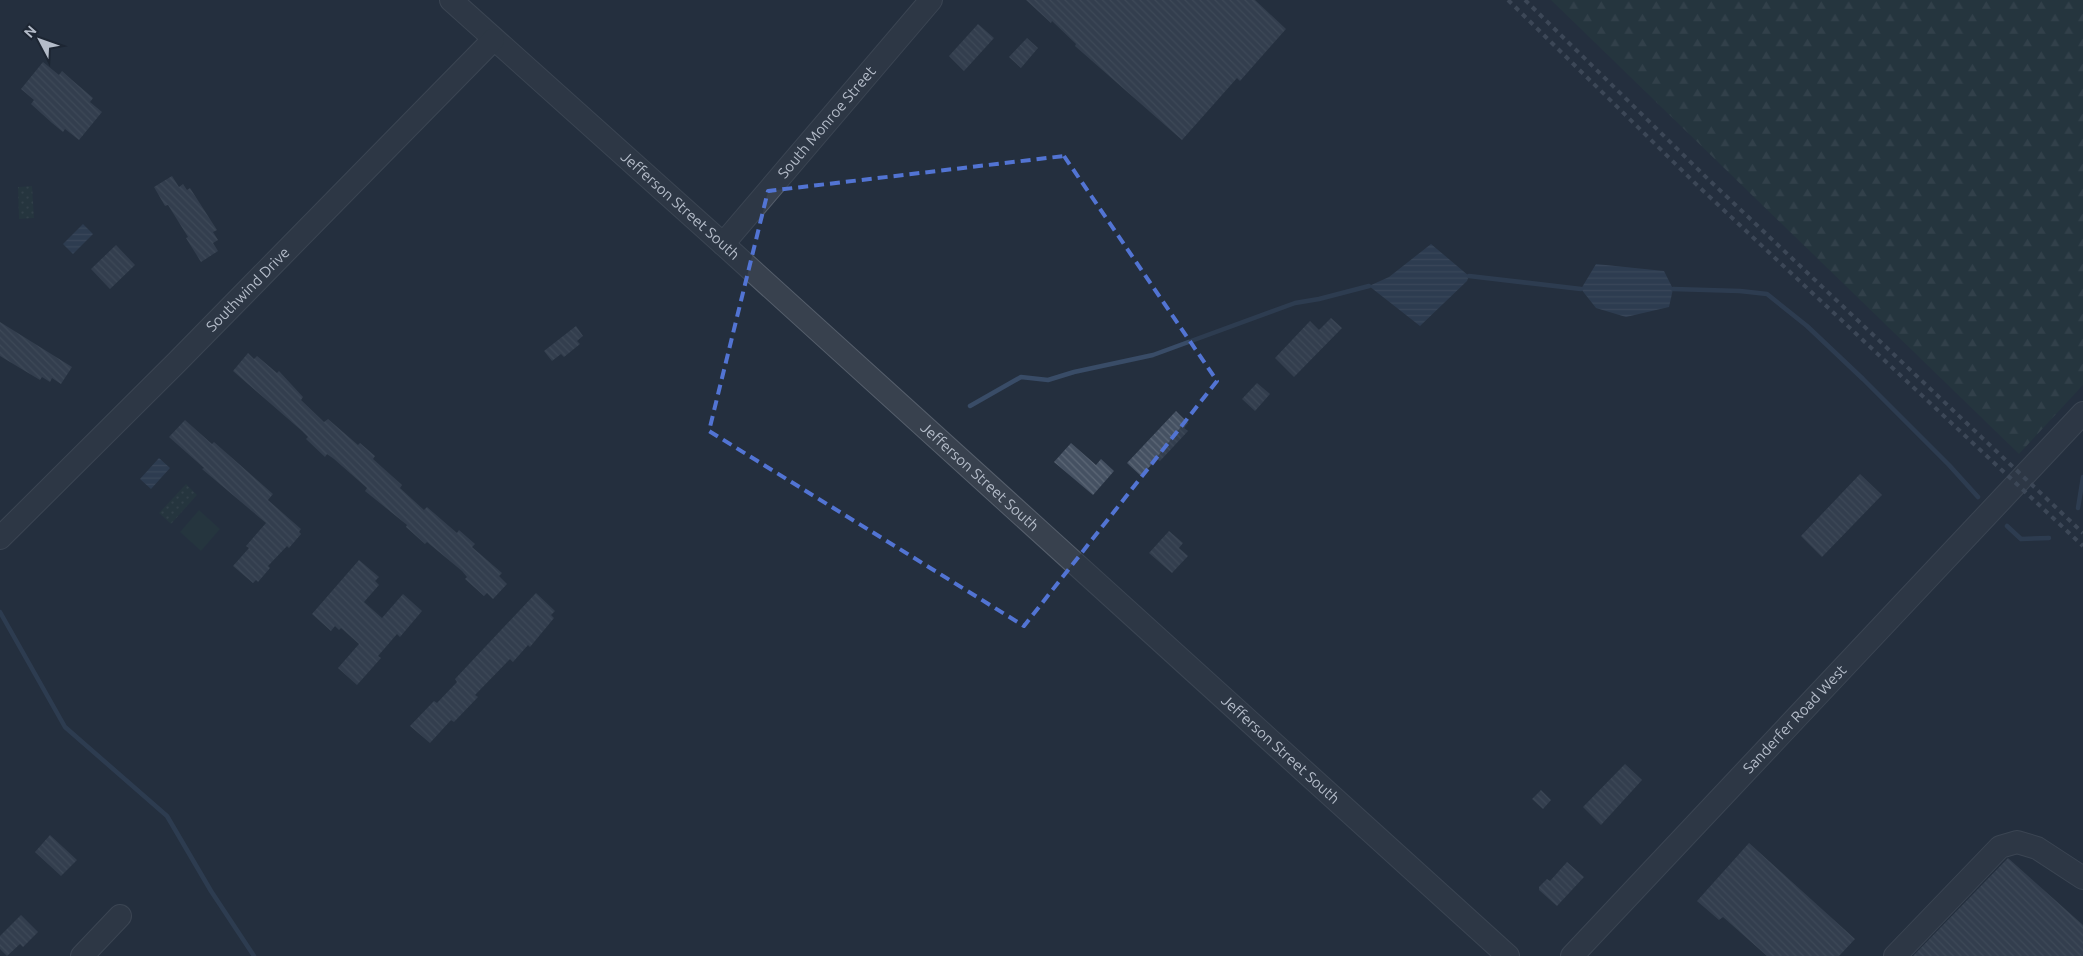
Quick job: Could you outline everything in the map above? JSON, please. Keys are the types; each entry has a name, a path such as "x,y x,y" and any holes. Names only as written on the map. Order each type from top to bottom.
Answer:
{"street":[{"name":"Jefferson Street South","path":"451,0 1508,956"},
{"name":"South Monroe Street","path":"723,244 931,0"},
{"name":"Southwind Drive","path":"0,538 177,362 494,40"},
{"name":"Sanderfer Road West","path":"1572,956 2083,413"},
{"path":"1896,956 2000,847 2017,842 2037,848 2083,878"},
{"path":"82,956 120,916"}],"highlighted area":[{"path":"1064,156 1217,381 1024,626 709,431 768,191"}],"green space":[{"path":"1551,0 2083,0 2083,385 2019,454"},
{"path":"32,186 34,218 19,219 18,187"},
{"path":"186,484 197,495 171,524 159,513"},
{"path":"199,510 220,529 201,551 180,532"}],"water":[{"path":"83,224 93,234 73,254 63,244"},
{"path":"1431,244 1469,276 1467,281 1420,326 1369,286 1389,277"},
{"path":"1596,264 1664,271 1673,289 1669,307 1626,317 1596,308 1581,289"},
{"path":"159,458 170,468 151,489 140,479"}],"building":[{"path":"1026,0 1255,0 1286,29 1240,81 1237,78 1182,140 1075,46 1076,44 1052,21 1051,23"},
{"path":"978,24 994,38 964,71 949,56"},
{"path":"1027,38 1038,48 1021,68 1009,57"},
{"path":"43,62 59,75 62,71 93,98 90,102 102,112 79,140 65,129 63,132 52,123 31,104 34,100 21,89"},
{"path":"172,176 179,187 183,184 187,190 190,188 217,230 213,232 218,240 213,243 218,251 201,262 168,205 165,206 154,187"},
{"path":"116,245 135,265 110,289 91,269"},
{"path":"1331,318 1342,328 1294,377 1275,358 1310,321 1319,330"},
{"path":"0,322 72,367 61,384 52,378 50,382 42,377 40,380 0,356"},
{"path":"576,326 583,336 577,341 580,344 564,357 561,354 552,361 544,351"},
{"path":"248,353 254,359 257,356 277,373 279,371 303,397 301,400 324,422 328,419 358,445 360,443 375,456 373,459 402,485 400,488 424,510 427,507 457,533 459,530 475,544 472,547 502,573 499,576 507,584 493,599 487,593 484,596 465,579 467,577 462,571 427,542 425,544 406,527 407,525 365,491 367,488 334,459 327,454 325,457 306,439 308,437 302,431 233,371"},
{"path":"1257,383 1270,394 1255,411 1242,399"},
{"path":"1176,411 1188,423 1184,428 1188,431 1160,461 1157,459 1141,476 1127,463"},
{"path":"185,420 212,444 214,442 273,494 268,500 301,529 299,532 301,534 289,548 287,546 268,566 270,568 258,582 256,580 253,583 233,566 249,548 246,546 266,523 202,469 204,468 169,437"},
{"path":"1071,443 1096,465 1101,459 1114,471 1093,495 1054,462"},
{"path":"1860,474 1882,495 1822,557 1801,536"},
{"path":"1169,531 1183,543 1179,548 1188,556 1172,573 1149,553"},
{"path":"359,560 379,577 375,581 379,585 364,602 382,618 403,594 422,611 400,637 397,634 378,656 381,658 357,685 338,668 359,644 341,628 339,630 335,626 331,631 312,614"},
{"path":"536,593 555,611 551,615 554,618 530,647 528,645 513,662 510,659 475,695 478,697 454,722 451,720 430,743 410,726 434,701 437,703 457,682 455,679"},
{"path":"1625,764 1642,780 1601,825 1583,807"},
{"path":"1541,790 1551,800 1543,809 1532,799"},
{"path":"50,835 77,860 61,876 35,852"},
{"path":"1749,843 1855,939 1839,956 1767,956 1723,917 1719,920 1697,901"},
{"path":"2008,858 2083,925 2083,956 1913,956"},
{"path":"1567,862 1584,877 1557,906 1539,890 1539,887 1547,879 1550,881"},
{"path":"21,915 38,932 23,947 20,944 7,956 0,949 0,936"}],"waterway":[{"path":"1469,276 1581,289"},
{"path":"970,406 1021,377 1048,380 1074,372 1153,355 1295,303 1369,286"},
{"path":"1673,289 1740,291 1767,294 1807,326 1863,379 1949,465 1978,497"},
{"path":"2078,508 2083,477"},
{"path":"2007,526 2021,539 2049,538"},
{"path":"0,612 65,727 167,816 211,891 254,956"}],"railway":[{"path":"1508,0 1698,186 2083,546"},
{"path":"1525,0 1708,179 2083,533"}]}
